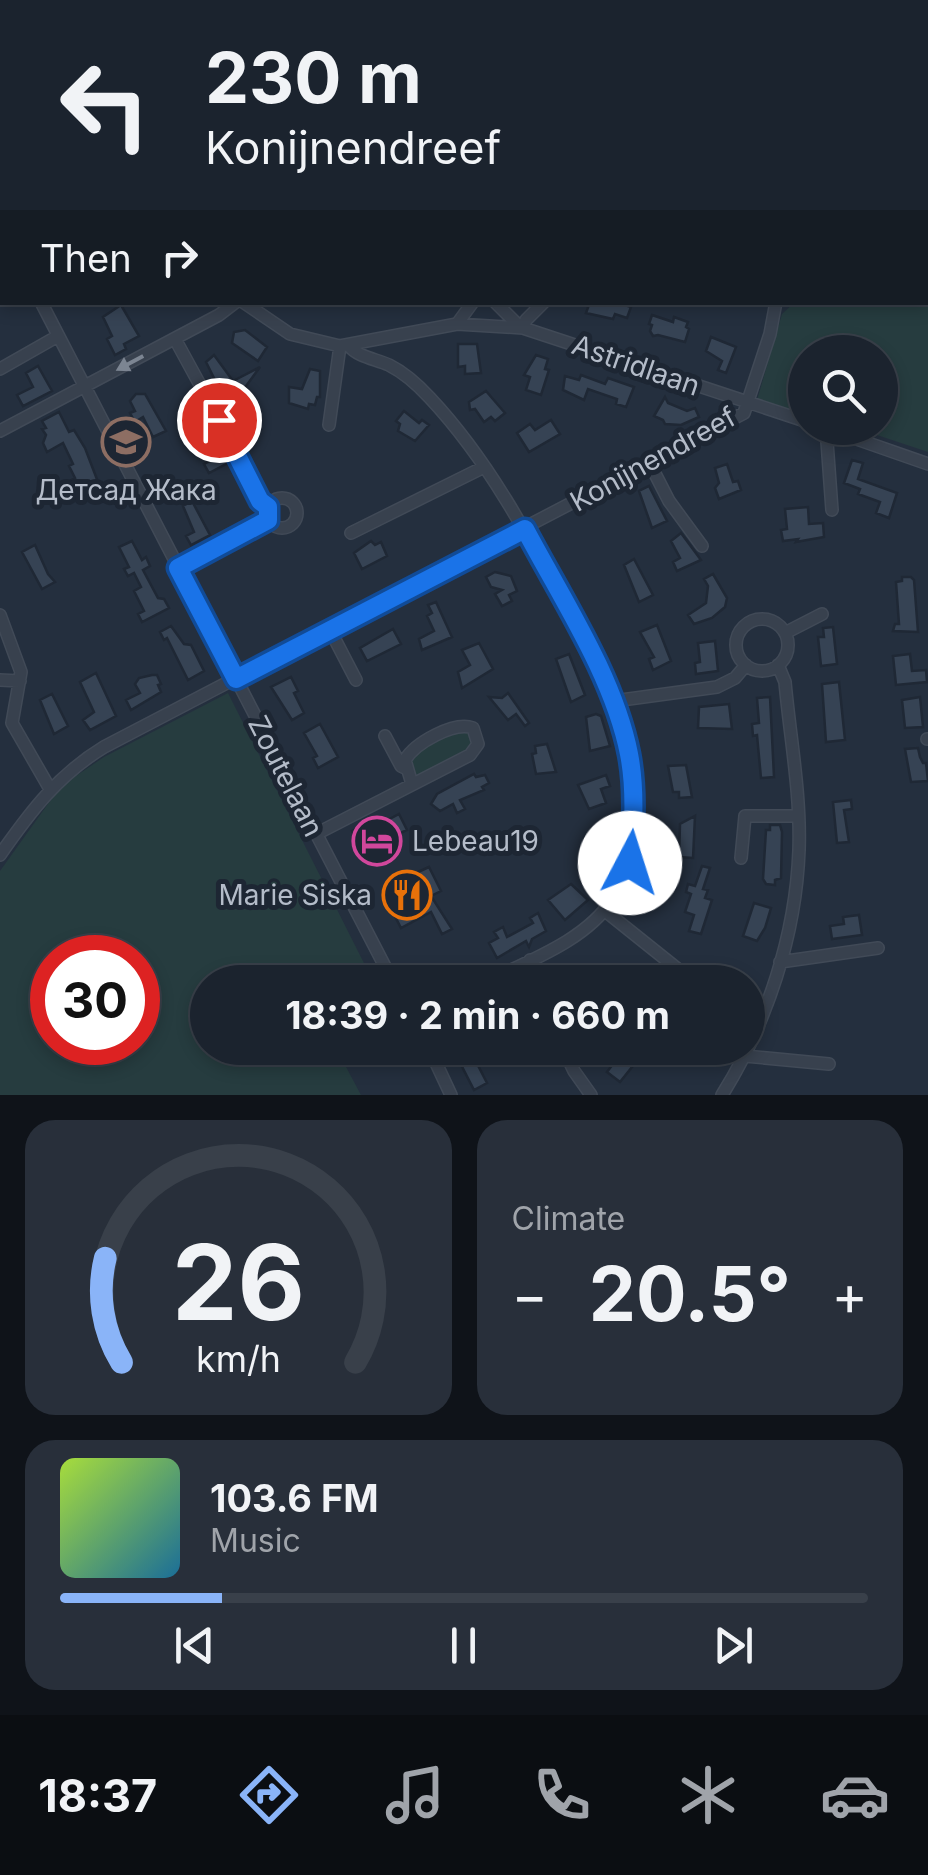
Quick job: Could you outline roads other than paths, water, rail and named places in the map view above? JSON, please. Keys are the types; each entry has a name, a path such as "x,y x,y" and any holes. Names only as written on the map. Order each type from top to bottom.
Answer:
{"street":[{"name":"Zoutelaan","path":"42,305 384,965"},
{"path":"0,431 219,316 232,305"},
{"path":"247,305 290,334 344,346 379,361 403,373 427,394 484,467 525,529 614,701 630,756 635,813 630,863 613,900 604,910 575,936 520,965"},
{"path":"456,324 470,305"},
{"path":"497,305 523,328"},
{"path":"523,328 541,305"},
{"path":"748,403 775,305"},
{"path":"344,346 456,324 523,328"},
{"name":"Astridlaan","path":"523,328 788,416"},
{"path":"0,368 58,336"},
{"path":"379,361 381,338"},
{"path":"176,339 212,405"},
{"path":"329,426 344,346"},
{"name":"Konijnendreef","path":"0,855 50,789 72,768 104,747 735,419 744,413 748,403"},
{"path":"178,568 268,513 219,420"},
{"path":"827,445 832,510"},
{"path":"874,445 928,464"},
{"path":"650,464 669,501 702,546"},
{"path":"350,532 484,467"},
{"path":"785,633 822,614"},
{"path":"0,615 18,662 20,681 12,723 50,789"},
{"path":"774,621 785,633 788,650 778,665 762,671 746,665 737,651 738,634 749,622 774,621"},
{"path":"330,630 356,680"},
{"path":"614,701 716,687 735,678 746,665"},
{"path":"765,1008 780,962 799,848 785,682 778,665"},
{"path":"0,680 20,681"},
{"path":"316,834 470,755 478,744 477,733 468,726 458,726 412,749 404,760 412,784"},
{"path":"384,736 405,768"},
{"path":"741,858 745,816 797,816"},
{"path":"604,910 673,965"},
{"path":"780,962 878,948"},
{"path":"530,960 532,965"},
{"path":"765,1058 829,1064"},
{"path":"436,1065 451,1095"},
{"path":"571,1065 591,1095"},
{"path":"722,1095 740,1065"}],"place":[{"name":"Детсад Жака","path":"126,442"},
{"name":"Lebeau19","path":"377,841"},
{"name":"Marie Siska","path":"407,895"}]}
